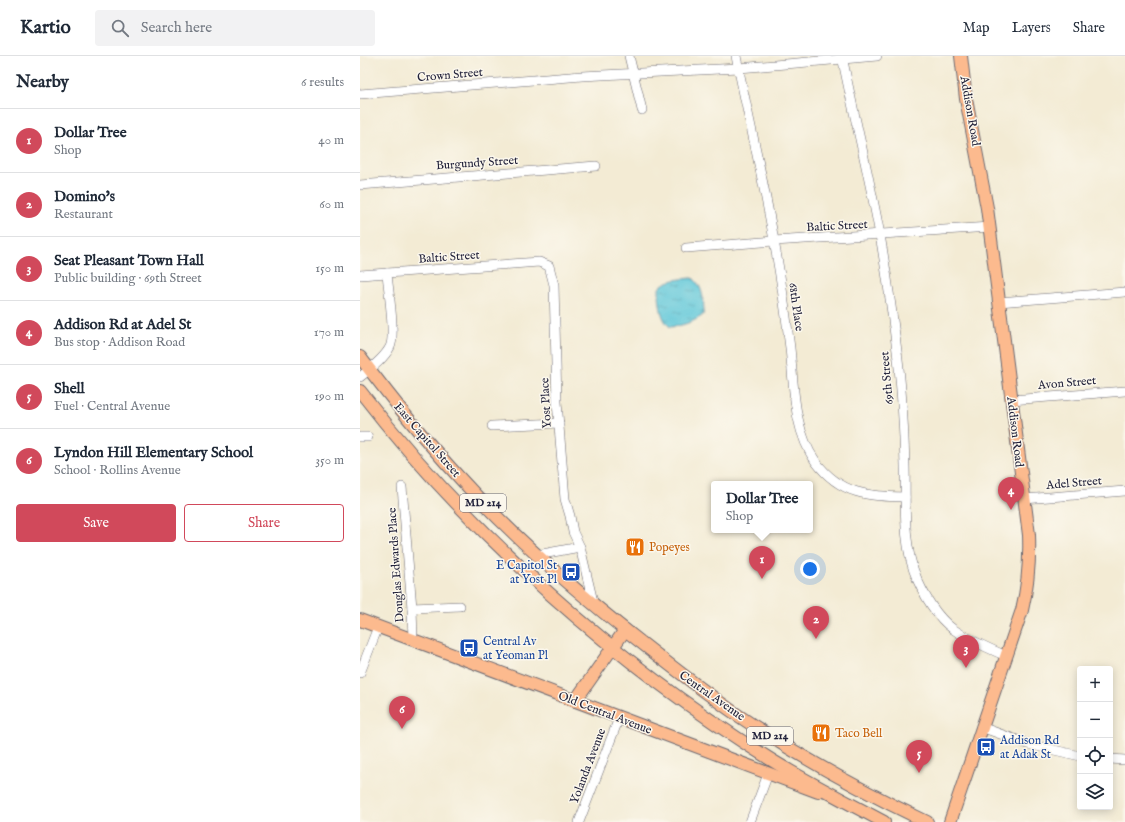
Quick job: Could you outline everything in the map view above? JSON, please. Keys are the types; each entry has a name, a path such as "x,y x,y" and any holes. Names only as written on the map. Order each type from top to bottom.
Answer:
{"main road":[{"name":"Addison Road","path":"950,822 1022,610 1028,573 1029,535 990,227 966,100 961,56"},
{"name":"East Capitol Street","path":"360,357 365,373 396,404 456,474 537,555 594,606 625,630"},
{"name":"East Capitol Street","path":"360,391 401,441 447,493 498,546 563,605 614,647"},
{"name":"Old Central Avenue","path":"360,620 851,804"},
{"path":"575,701 625,630"},
{"name":"Central Avenue","path":"625,630 707,694 783,744 869,793 927,822"},
{"name":"Central Avenue","path":"614,647 671,692 716,724 774,761 884,822"}],"street":[{"path":"629,56 642,110"},
{"name":"68th Place","path":"736,56 784,297 795,400 800,424 810,451 817,463 827,473 847,488 860,494 905,497"},
{"name":"Crown Street","path":"360,94 582,76 739,68 877,56"},
{"name":"69th Street","path":"842,58 880,235 898,359 905,465 906,526 909,555 917,580 931,604 946,622 958,633 1006,656"},
{"name":"Burgundy Street","path":"360,185 596,166"},
{"name":"Baltic Street","path":"686,248 990,227"},
{"name":"Baltic Street","path":"360,275 539,262"},
{"name":"Yost Place","path":"539,262 550,266 553,277 559,423 565,499 573,532 580,547 594,606"},
{"path":"365,373 392,345 387,273"},
{"path":"999,302 1125,292"},
{"name":"Avon Street","path":"1011,400 1125,391"},
{"path":"492,426 559,423"},
{"name":"Douglas Edwards Place","path":"402,487 412,608 413,640"},
{"name":"Adel Street","path":"1024,499 1125,491"},
{"path":"537,555 580,547"},
{"path":"412,608 460,606"},
{"path":"360,672 378,627"},
{"name":"Yolanda Avenue","path":"579,822 619,718"},
{"path":"981,727 1028,744 1077,755"},
{"path":"1113,759 1125,760"},
{"path":"750,822 768,774"}],"water":[{"path":"693,278 701,290 704,305 703,315 696,320 679,326 670,327 662,315 659,288 670,281"}],"place":[{"name":"Addison Rd at Adel St","path":"1011,510"},
{"name":"Popeyes","path":"635,547"},
{"name":"E Capitol St at Yost Pl","path":"571,572"},
{"name":"Dollar Tree","path":"762,579"},
{"name":"Domino's","path":"816,639"},
{"name":"Central Av at Yeoman Pl","path":"469,648"},
{"name":"Seat Pleasant Town Hall","path":"966,668"},
{"name":"Lyndon Hill Elementary School","path":"402,729"},
{"name":"Taco Bell","path":"821,733"},
{"name":"Addison Rd at Adak St","path":"986,747"},
{"name":"Shell","path":"919,773"}]}
